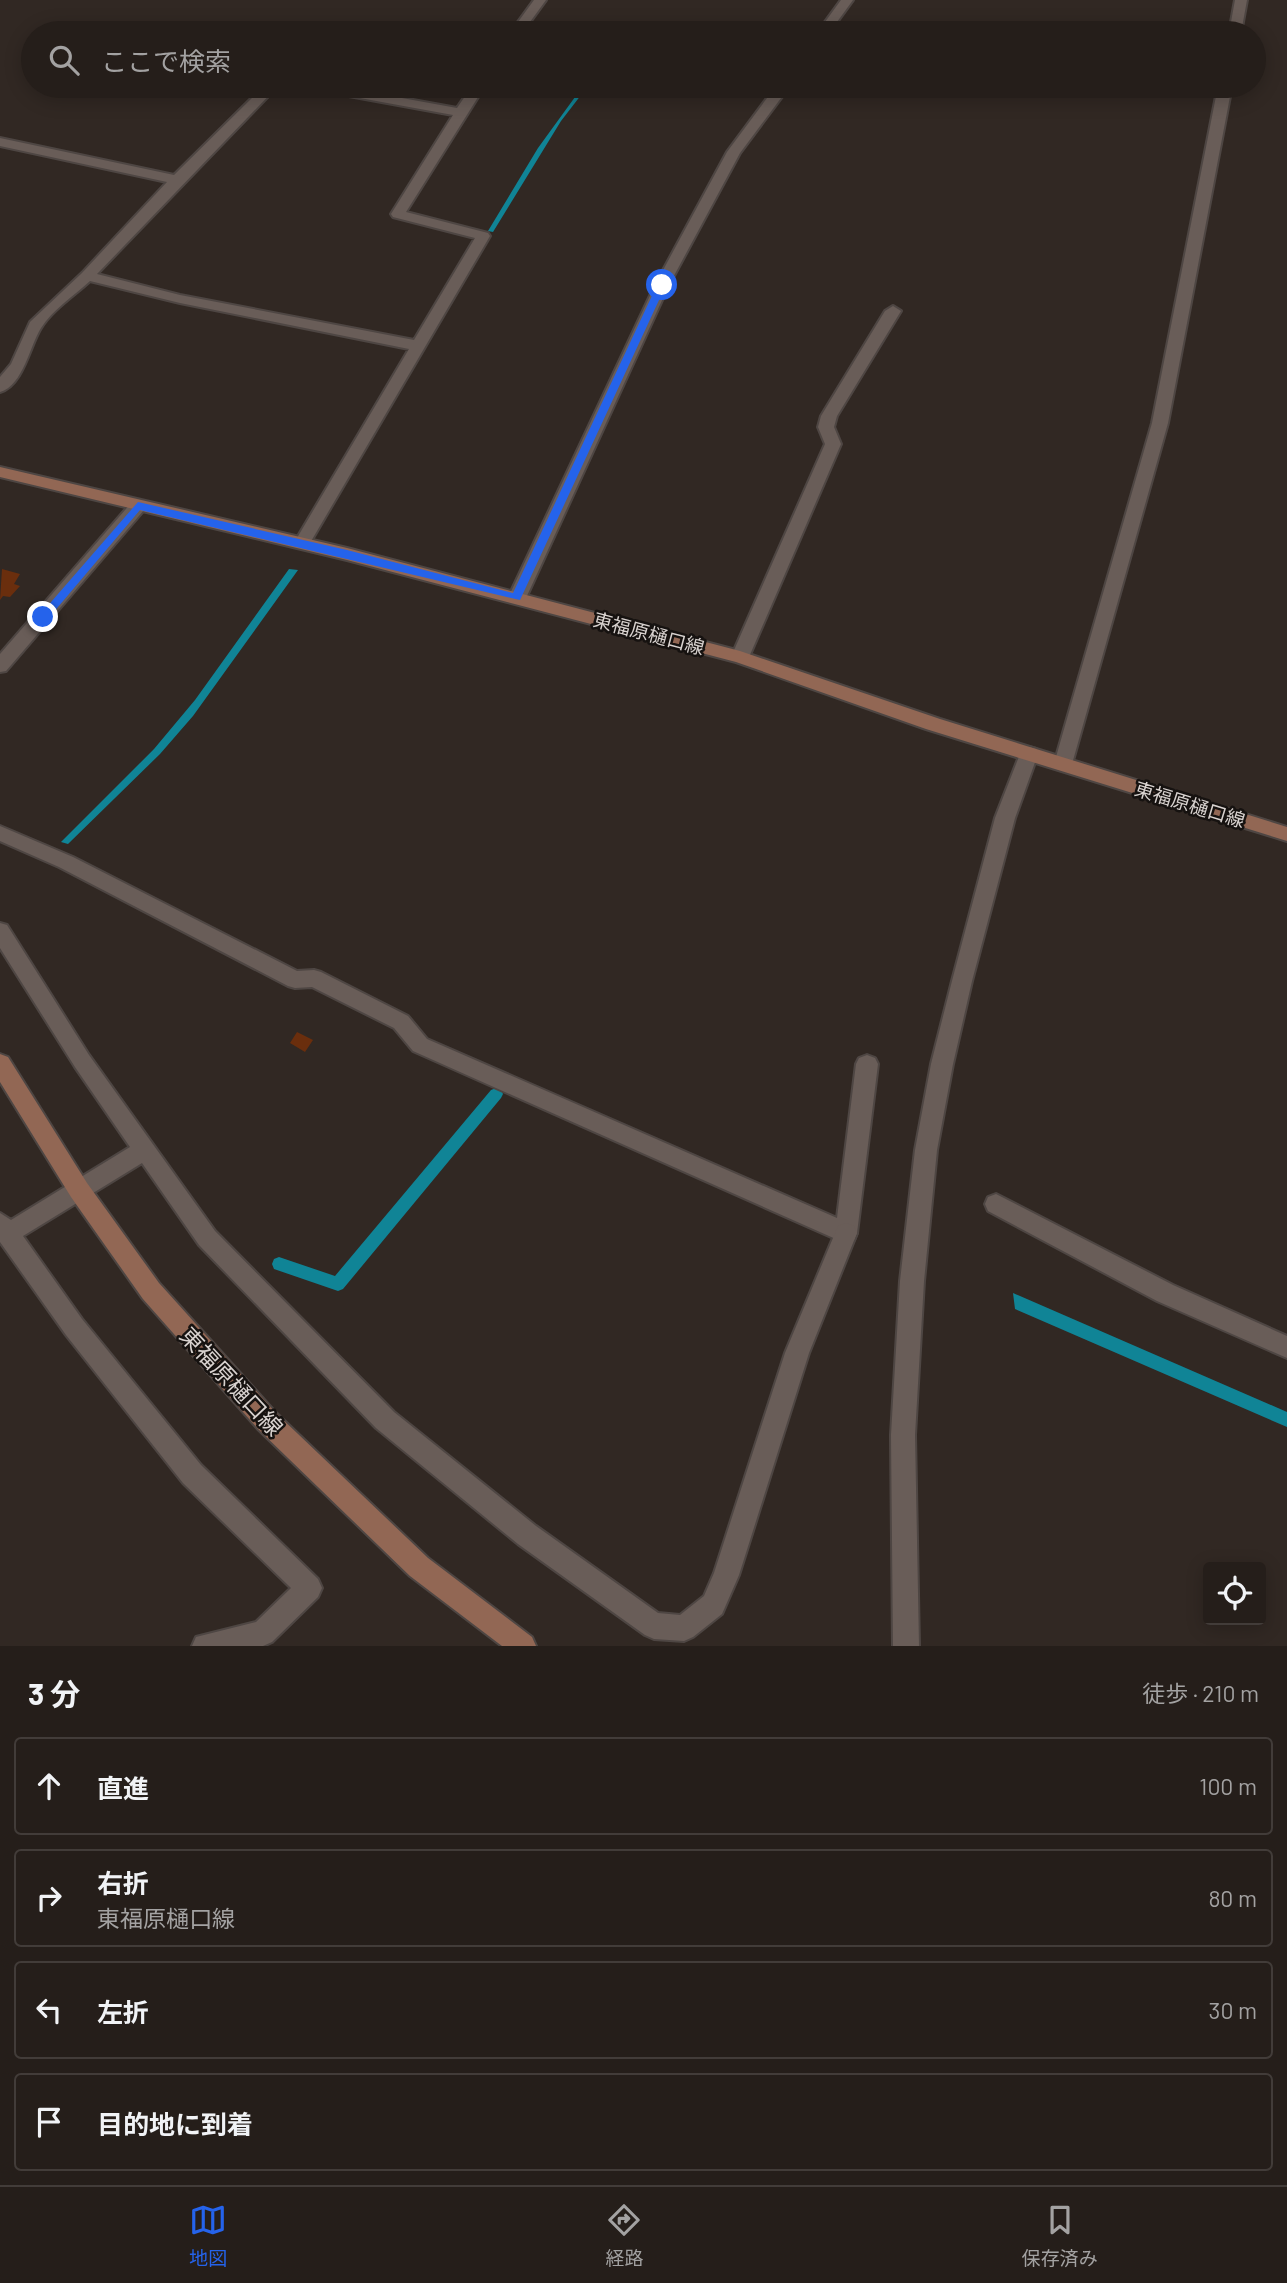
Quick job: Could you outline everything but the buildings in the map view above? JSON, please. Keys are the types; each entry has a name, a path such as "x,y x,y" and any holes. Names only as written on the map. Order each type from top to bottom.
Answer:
{"main road":[{"name":"東福原樋口線","path":"0,472 302,543 740,657 1029,754 1287,834"},
{"name":"東福原樋口線","path":"0,1063 79,1190 151,1291 267,1421 419,1567 523,1646"}],"street":[{"path":"525,21 540,0"},
{"path":"831,21 847,0"},
{"path":"1237,21 1241,0"},
{"path":"0,387 18,365 35,325 87,276 259,98"},
{"path":"380,98 461,113"},
{"path":"302,543 483,236 398,214 470,98"},
{"path":"517,598 662,285 734,152 774,98"},
{"path":"1063,764 1160,423 1223,98"},
{"path":"0,142 177,180"},
{"path":"87,276 180,299 418,346"},
{"path":"740,657 832,444 826,427 829,416 893,311"},
{"path":"0,666 138,506"},
{"path":"906,1646 903,1435 912,1281 926,1150 962,981 1005,818 1029,754"},
{"path":"0,833 66,862 296,980 314,978 401,1022 420,1045 846,1233"},
{"path":"0,932 82,1061 207,1238 385,1420 527,1535 654,1626 684,1628 713,1605 726,1575 797,1353 846,1233 867,1064"},
{"path":"144,1150 79,1190 4,1228 74,1327 192,1474 309,1588 263,1633 205,1646"},
{"path":"996,1204 1165,1293 1287,1347"}],"water":[{"path":"574,98 579,98 561,121 493,232 488,231 538,148"},
{"path":"289,569 298,570 193,716 160,754 68,844 61,842 154,749 195,700"},
{"path":"1013,1293 1287,1412 1287,1427 1015,1309"}],"waterway":[{"path":"279,1264 338,1284 496,1094"}],"route":[{"path":"43,617 138,506 347,554 517,598 662,285"}]}
